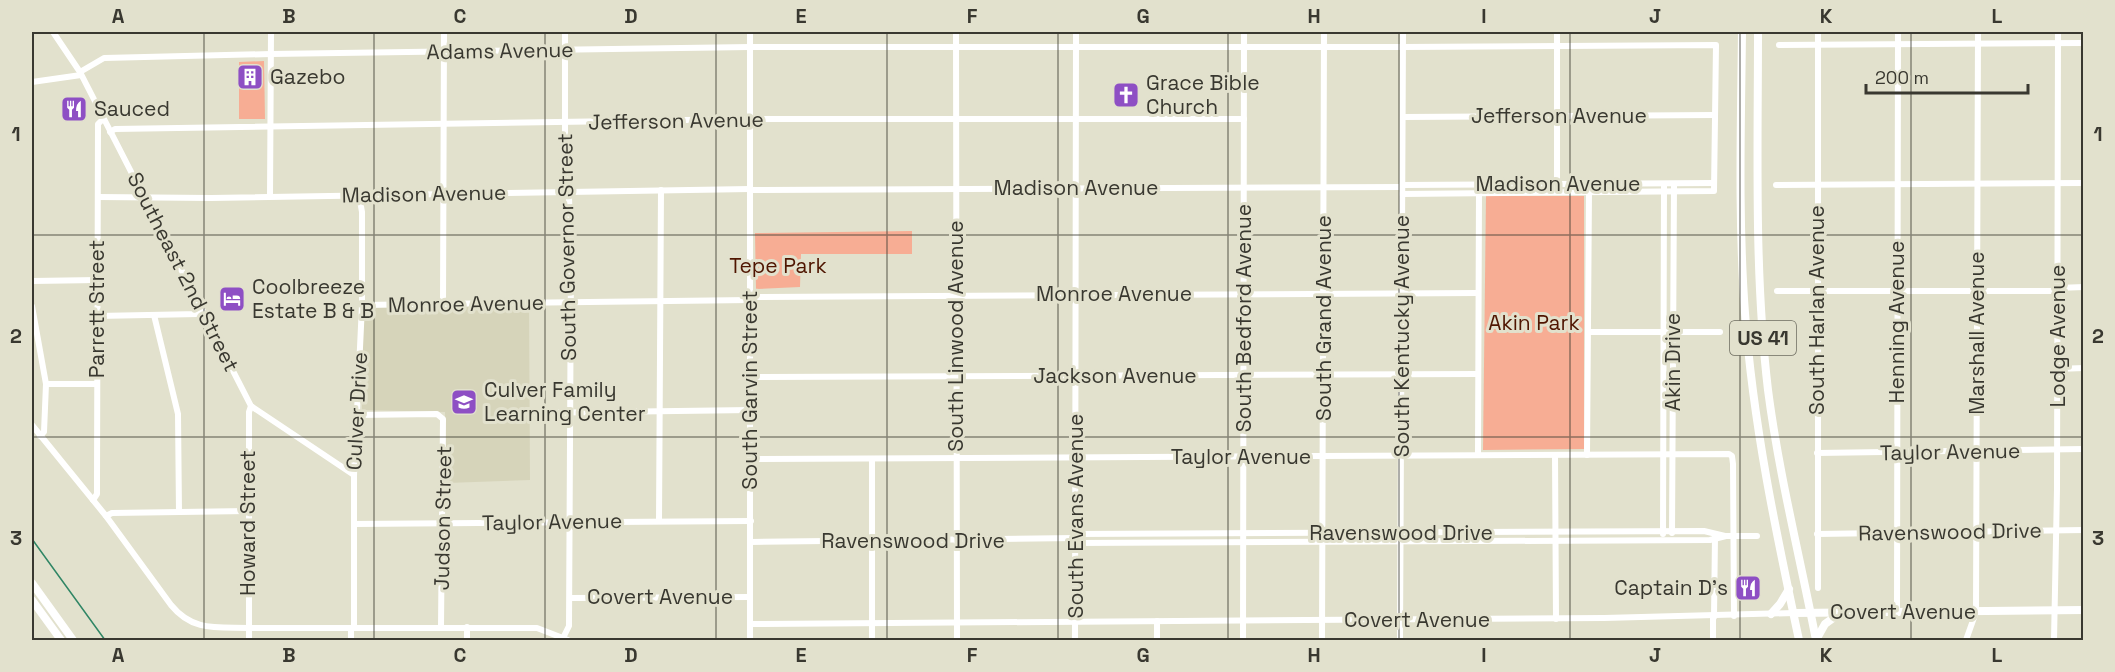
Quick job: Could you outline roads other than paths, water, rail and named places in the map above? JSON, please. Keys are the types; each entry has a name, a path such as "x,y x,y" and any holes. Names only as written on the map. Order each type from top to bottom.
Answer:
{"highway":[{"name":"US 41","path":"1742,32 1743,284 1750,374 1766,478 1799,640"},
{"name":"US 41","path":"1758,32 1758,262 1768,391 1780,468 1816,640"},
{"path":"1742,136 1744,141 1750,144 1754,143 1758,136"},
{"path":"32,583 73,640"},
{"path":"1771,614 1789,589"},
{"path":"32,600 61,640"},
{"path":"1816,640 1825,624 1840,614"}],"main road":[{"name":"Covert Avenue","path":"1794,613 2084,610"}],"street":[{"name":"Southeast 2nd Street","path":"53,32 80,74 251,406 354,475"},
{"path":"270,196 271,32"},
{"path":"443,304 444,32"},
{"name":"South Governor Street","path":"564,640 569,627 570,598 571,302 571,237 565,183 565,32"},
{"name":"South Garvin Street","path":"750,32 750,640"},
{"name":"South Linwood Avenue","path":"956,32 957,640"},
{"name":"South Evans Avenue","path":"1075,640 1076,32"},
{"name":"South Bedford Avenue","path":"1243,640 1244,32"},
{"name":"South Grand Avenue","path":"1322,640 1324,32"},
{"name":"South Kentucky Avenue","path":"1400,640 1403,32"},
{"path":"1557,32 1557,193"},
{"name":"South Harlan Avenue","path":"1818,32 1818,588"},
{"name":"Henning Avenue","path":"1897,613 1898,32"},
{"name":"Marshall Avenue","path":"1966,640 1976,612 1978,32"},
{"name":"Lodge Avenue","path":"2054,640 2058,32"},
{"path":"1779,45 2084,43"},
{"name":"Adams Avenue","path":"32,82 80,74 104,57 750,46 1716,45 1715,115"},
{"path":"1714,183 1715,115"},
{"name":"Jefferson Avenue","path":"1402,117 1715,115"},
{"name":"Parrett Street","path":"93,500 97,494 98,124 103,119"},
{"name":"Jefferson Avenue","path":"110,132 115,129 750,119 1244,119"},
{"name":"Madison Avenue","path":"98,197 661,190 1324,187 1479,193 1674,192 1714,191 1714,183 1479,185 1402,189"},
{"path":"1776,185 2084,183"},
{"path":"1587,455 1589,184"},
{"name":"Akin Drive","path":"1663,540 1664,184"},
{"name":"Akin Drive","path":"1672,540 1674,184"},
{"path":"1478,455 1479,185"},
{"path":"659,521 661,190"},
{"name":"Culver Drive","path":"351,640 354,475 362,305 362,212 359,195"},
{"path":"32,280 98,280"},
{"path":"1777,291 1978,291 2084,287"},
{"name":"Monroe Avenue","path":"362,305 956,295 1478,293"},
{"path":"32,306 46,384 44,432 40,436"},
{"path":"97,316 199,314 203,311"},
{"path":"154,315 178,414 179,512"},
{"path":"1588,332 1720,332"},
{"path":"2057,369 2084,368"},
{"name":"Jackson Avenue","path":"751,377 1478,374"},
{"path":"46,384 97,384"},
{"name":"Howard Street","path":"249,640 248,511 249,412 251,406"},
{"path":"529,413 751,410"},
{"name":"Judson Street","path":"356,415 435,414 440,415 443,419 441,627"},
{"path":"32,425 106,516 177,612 195,624 204,627 249,628 537,628 564,640"},
{"name":"Taylor Avenue","path":"1817,453 2084,449"},
{"name":"Taylor Avenue","path":"751,459 1663,454 1731,456 1735,536"},
{"path":"1556,455 1556,619"},
{"path":"872,459 872,640"},
{"path":"106,516 112,513 248,511"},
{"name":"Taylor Avenue","path":"354,524 751,521"},
{"name":"Ravenswood Drive","path":"1817,534 2084,530"},
{"name":"Ravenswood Drive","path":"751,542 957,541 1323,533 1706,531 1715,536"},
{"path":"1713,640 1715,536"},
{"name":"Ravenswood Drive","path":"1075,538 1323,542 1672,540 1715,536 1757,536"},
{"path":"1734,616 1735,536"},
{"name":"Covert Avenue","path":"570,598 750,597"},
{"name":"Covert Avenue","path":"750,624 1556,619 1713,617 1794,613"},
{"path":"1157,621 1157,640"},
{"path":"467,627 467,640"}],"waterway":[{"path":"32,539 105,640"}],"place":[{"name":"Gazebo","path":"250,77"},
{"name":"Grace Bible Church","path":"1126,95"},
{"name":"Sauced","path":"74,109"},
{"name":"Coolbreeze Estate B & B","path":"232,299"},
{"name":"Culver Family Learning Center","path":"464,402"},
{"name":"Captain D's","path":"1748,588"}],"park label":[{"name":"Tepe Park","path":"778,266"},
{"name":"Akin Park","path":"1534,323"}]}
